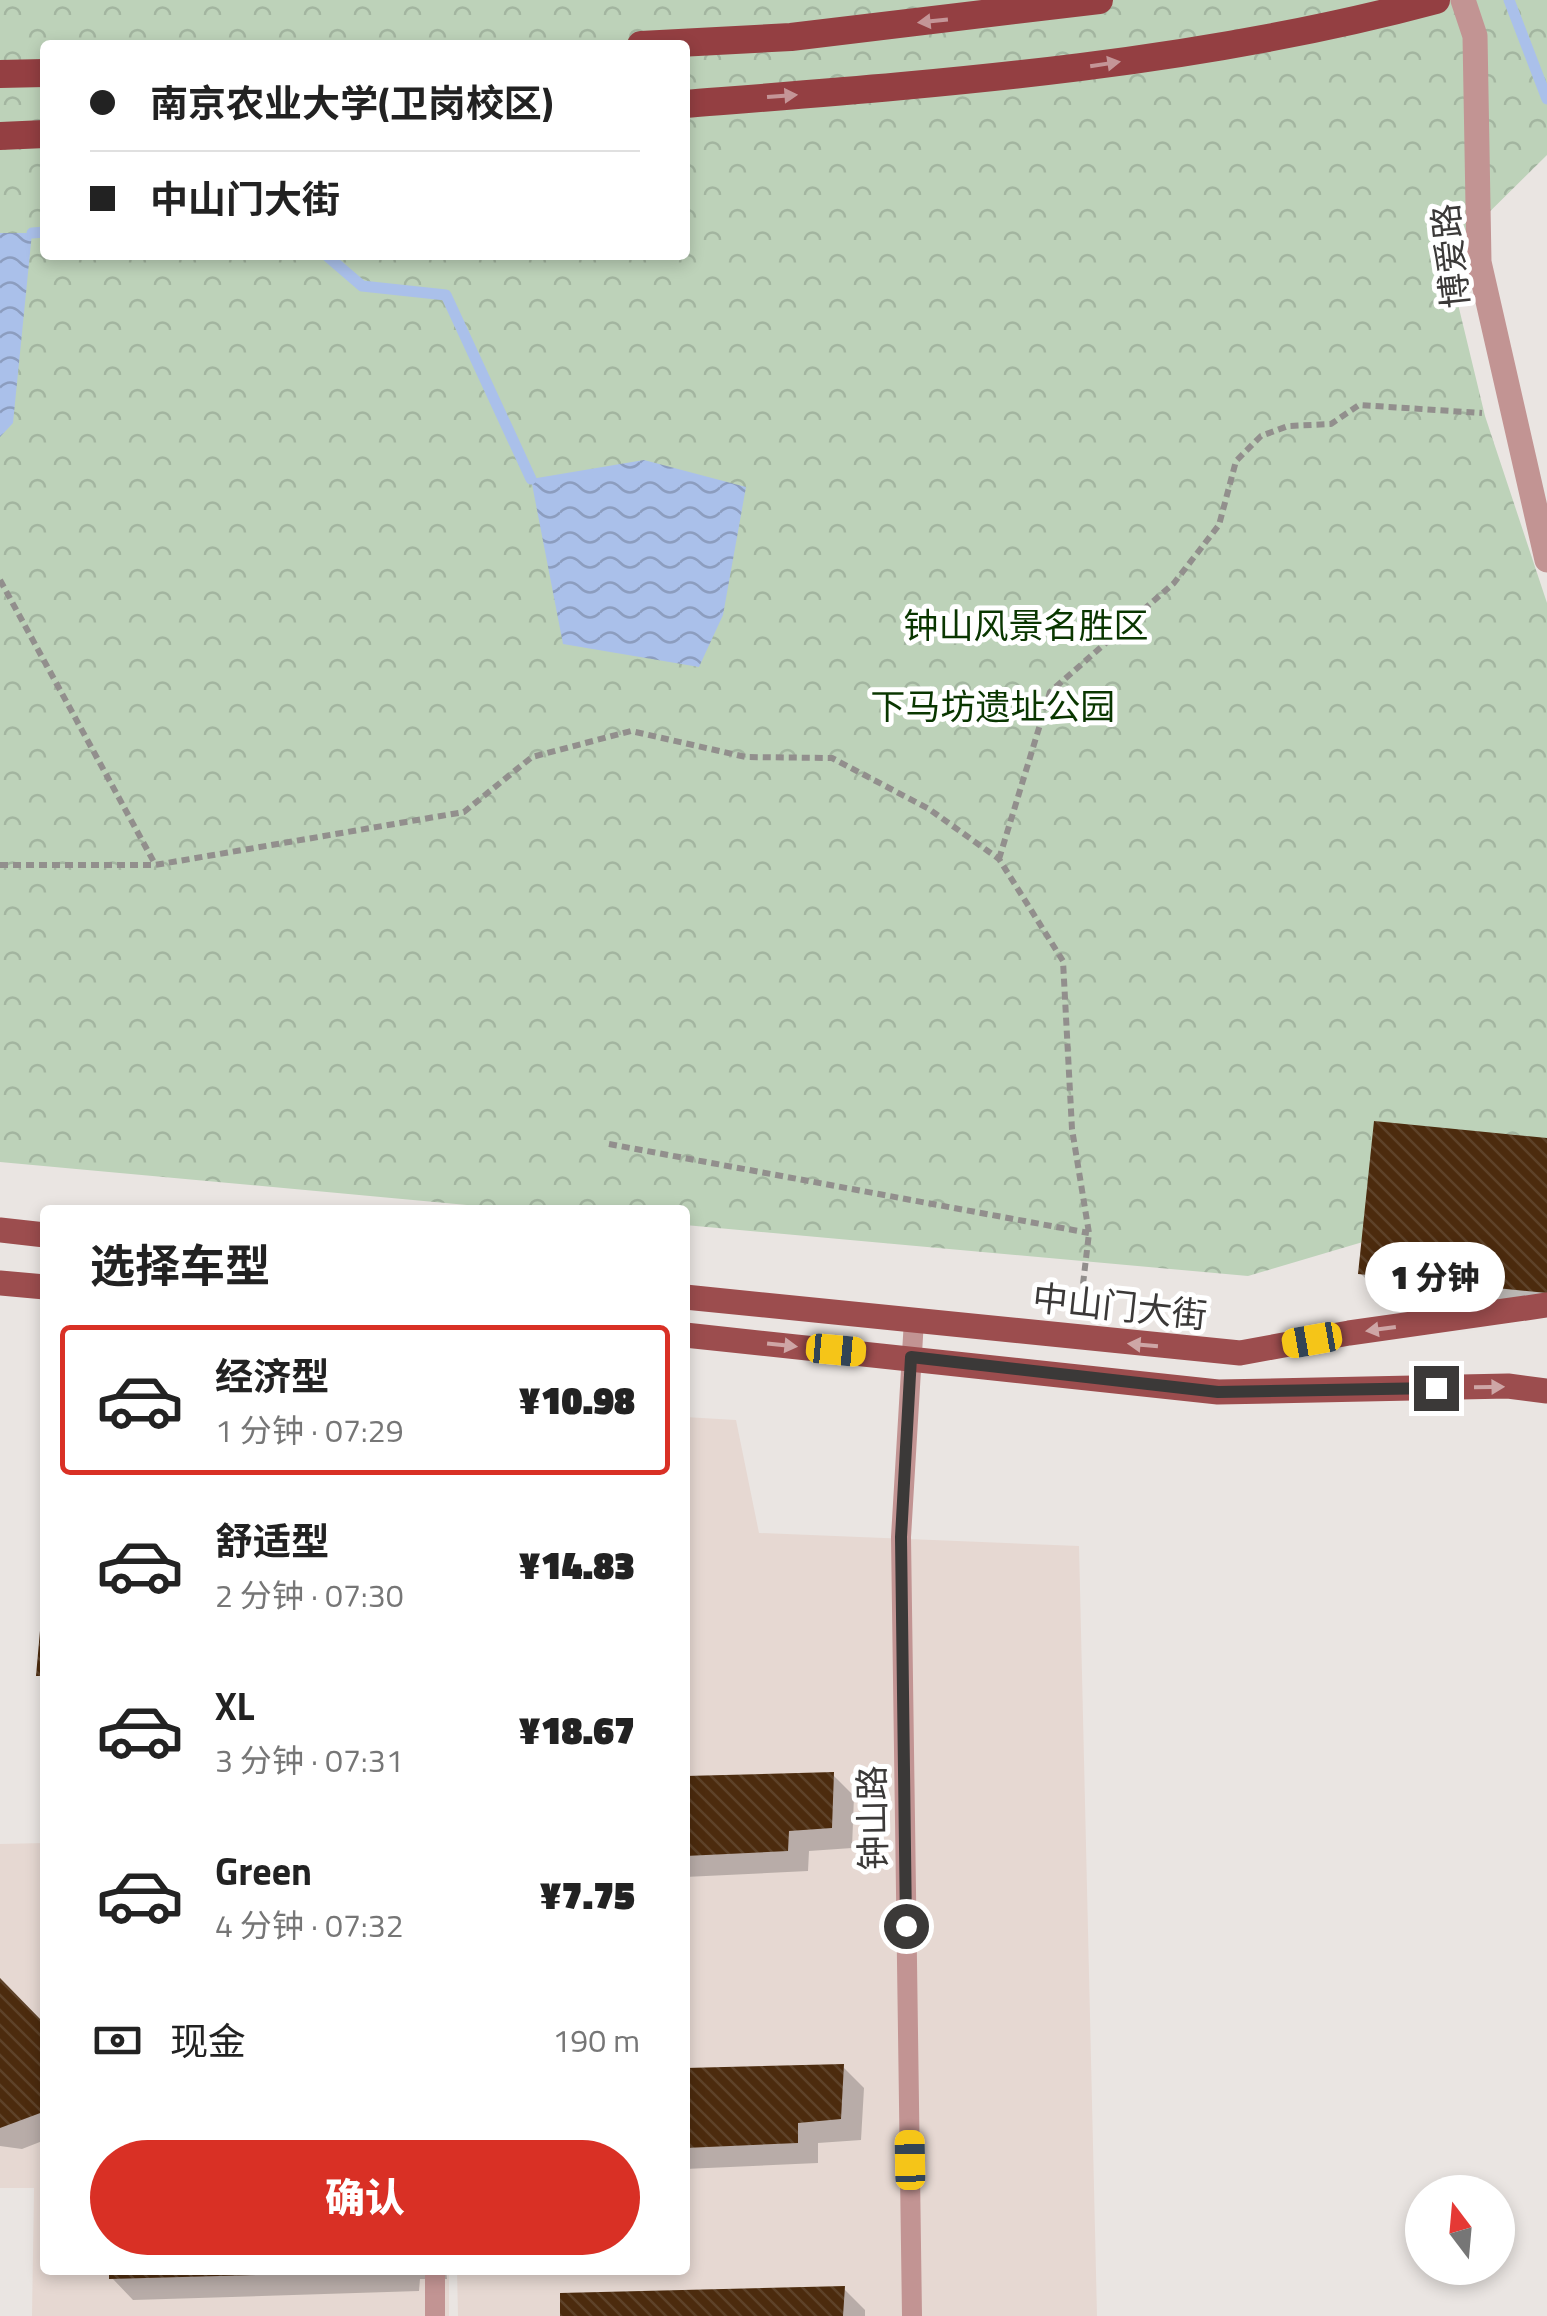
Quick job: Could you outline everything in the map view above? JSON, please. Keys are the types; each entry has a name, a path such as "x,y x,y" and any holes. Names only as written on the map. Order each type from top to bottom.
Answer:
{"highway":[{"path":"690,42 791,37 1099,0"},
{"path":"690,104 1078,68 1300,30 1423,4"},
{"path":"0,74 40,73"},
{"path":"0,136 40,134"}],"main road":[{"path":"0,1230 40,1234"},
{"path":"0,1282 40,1287"},
{"name":"中山门大街","path":"690,1298 1240,1353 1348,1333 1547,1305"},
{"path":"690,1336 1218,1392 1508,1386 1547,1391"}],"street":[{"name":"博爱路","path":"1463,0 1475,36 1479,262 1547,560"}],"lane":[{"name":"钟山路","path":"912,2316 901,1537 914,1320"},
{"path":"434,2275 435,2316"}],"path":[{"path":"998,858 1050,692 1174,583 1219,525 1236,461 1260,436 1288,426 1331,424 1360,405 1514,414"},
{"path":"0,580 156,865"},
{"path":"0,866 156,865 464,812 532,757 631,730 746,756 832,758 928,809 998,858 1063,961 1072,1129 1089,1233 1083,1284"},
{"path":"608,1144 1089,1233"}],"shaded area":[{"path":"690,1417 736,1420 759,1533 1079,1546 1097,2316 458,2316 457,2275 690,2275"},
{"path":"40,1843 40,2275 449,2275 449,2316 32,2316 34,2188 0,2188 0,1844"}],"green space":[{"name":"下马坊遗址公园","path":"0,0 1547,0 1547,155 1456,245 1458,304 1485,416 1547,603 1547,1205 1518,1196 1248,1276 690,1225 690,1205 468,1205 0,1162"}],"water":[{"path":"0,233 32,233 13,423 0,437"},
{"path":"644,460 746,487 723,615 699,667 563,644 531,479"}],"building":[{"path":"1374,1121 1547,1138 1547,1293 1358,1274"},
{"path":"40,1631 40,1676 36,1676"},
{"path":"834,1772 832,1828 789,1831 788,1851 690,1856 690,1776"},
{"path":"0,1978 40,2019 40,2113 0,2128"},
{"path":"844,2064 841,2119 798,2123 798,2143 690,2148 690,2068"},
{"path":"109,2275 253,2275 109,2279"},
{"path":"845,2286 843,2316 560,2316 560,2293"}],"waterway":[{"path":"1509,0 1547,99"},
{"path":"32,233 40,232"},
{"path":"332,260 362,286 446,295 531,479"}],"route":[{"path":"906,1926 901,1537 911,1357 1218,1392 1436,1388"}],"park label":[{"name":"钟山风景名胜区","path":"1026,625"}]}
